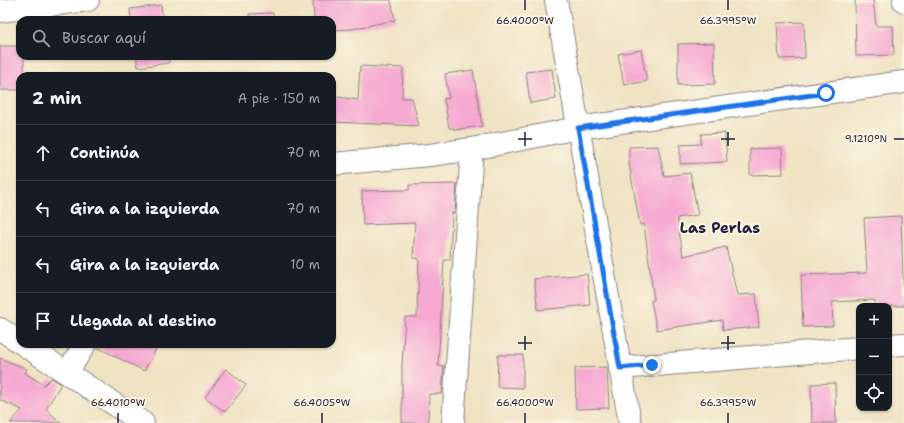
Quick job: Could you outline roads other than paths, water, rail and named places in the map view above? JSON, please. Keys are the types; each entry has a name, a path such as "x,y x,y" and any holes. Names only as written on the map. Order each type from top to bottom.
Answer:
{"street":[{"path":"0,11 88,0"},
{"path":"556,0 630,423"},
{"path":"336,164 388,160 472,149 578,128 904,82"},
{"path":"453,423 472,149"},
{"path":"0,329 16,339"},
{"path":"892,345 904,344"},
{"path":"29,348 143,423"},
{"path":"67,373 83,348"},
{"path":"620,368 856,348"}],"district":[{"name":"Las Perlas","path":"720,228"}]}
